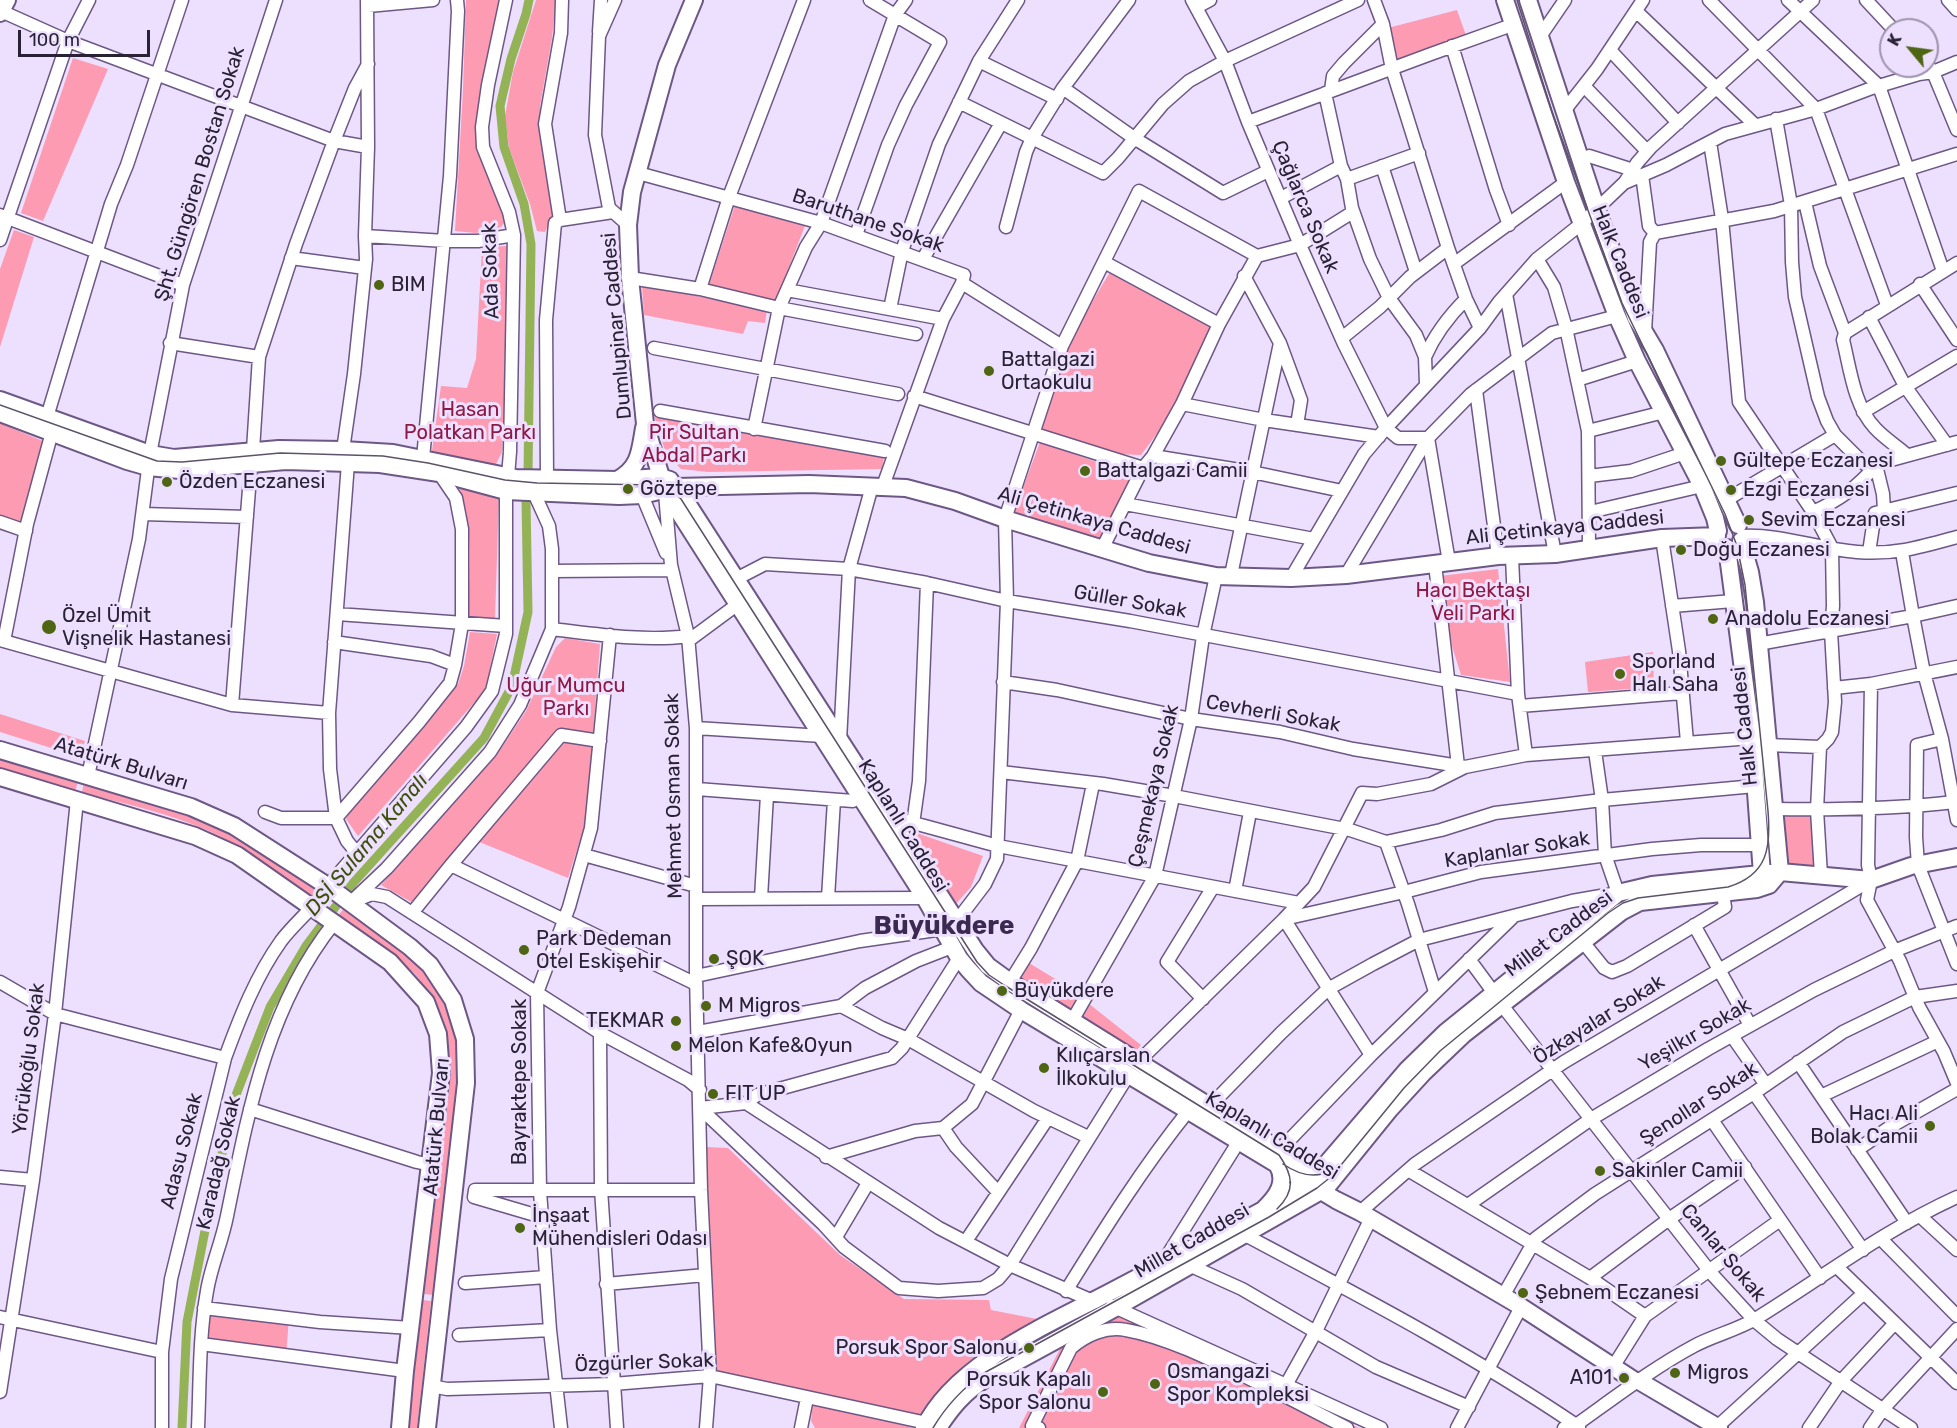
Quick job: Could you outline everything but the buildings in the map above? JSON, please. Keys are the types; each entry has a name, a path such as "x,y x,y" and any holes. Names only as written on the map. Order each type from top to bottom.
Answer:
{"main road":[{"name":"Dumlupinar Caddesi","path":"667,484 645,424 630,278 628,225 632,192 667,65 694,0"},
{"name":"Halk Caddesi","path":"1505,0 1566,182 1617,316 1637,361 1702,486 1715,518 1731,536 1750,572 1758,644 1759,741 1755,786 1762,874"},
{"name":"Halk Caddesi","path":"1528,0 1597,210 1636,318 1655,350 1726,500 1731,536 1733,601 1774,809 1780,872"},
{"path":"0,400 50,425"},
{"path":"0,413 50,425 149,461 174,458 252,457 279,449 345,456 380,464 510,482 617,480 667,484"},
{"path":"617,480 630,473 639,457 645,424"},
{"path":"345,456 393,453 423,458 510,482 534,493 642,495 667,484"},
{"name":"Ali Çetinkaya Caddesi","path":"667,484 809,484 906,488 1149,563 1224,576 1291,578 1346,575 1505,556 1555,554 1662,538 1731,536"},
{"name":"Kaplanlı Caddesi","path":"667,484 736,579 888,816 950,925 956,952 981,983 1021,1010 1209,1107 1276,1158"},
{"name":"Kaplanlı Caddesi","path":"667,484 738,604 925,898 988,966 1072,1021 1189,1110 1239,1141 1276,1158 1310,1169 1321,1187 1365,1215 1503,1296 1635,1381 1639,1381 1718,1428"},
{"name":"Atatürk Bulvarı","path":"0,750 191,807 234,826 328,887 411,947 430,965 453,1000 465,1039 466,1083 427,1428"},
{"name":"Atatürk Bulvarı","path":"0,777 214,843 237,855 390,962 426,1002 438,1034 441,1073 400,1428"},
{"path":"1780,872 1871,880 1918,865 1957,857"},
{"name":"Millet Caddesi","path":"1497,999 1618,893 1652,885 1780,872"},
{"name":"Millet Caddesi","path":"930,1426 970,1388 1191,1266 1321,1187 1407,1070 1446,1032 1583,942 1621,912 1640,902 1757,889 1770,885 1780,872"},
{"name":"Millet Caddesi","path":"1263,1210 1278,1193 1281,1184 1282,1173 1276,1158"},
{"name":"Millet Caddesi","path":"930,1426 942,1400 984,1362 1037,1331 1263,1210 1321,1187"}],"street":[{"path":"0,240 4,217 68,41 89,0"},
{"path":"182,0 127,165 111,204 50,425 2,641 232,705 329,713"},
{"name":"Şht. Güngören Bostan Sokak","path":"88,776 142,514 149,461 183,285 276,0"},
{"path":"356,852 347,841 336,818 330,770 329,713 337,614 345,456 365,268 368,3 433,0"},
{"path":"423,458 445,241 454,103 457,0"},
{"name":"Ada Sokak","path":"328,887 466,727 492,691 506,634 514,235 509,212 483,147 482,127 488,85 506,0"},
{"path":"560,220 545,124 561,33 562,0"},
{"path":"601,0 595,100 596,135 609,208 628,225"},
{"path":"599,36 615,0"},
{"path":"700,289 729,197 804,0"},
{"path":"856,235 888,145 906,105 940,42 870,0"},
{"path":"754,429 779,308 806,247 821,223 896,15 906,0"},
{"path":"890,309 902,251 939,144 979,61 1018,0"},
{"path":"1006,227 1026,152 1032,138 1063,88 1129,0"},
{"path":"1194,4 1210,0"},
{"path":"959,102 1103,173 1163,104 1189,81 1225,61 1359,0"},
{"path":"1374,0 1383,24 1392,69 1449,248 1480,328"},
{"path":"1539,38 1565,0"},
{"path":"1709,0 1816,109 1887,305"},
{"path":"1788,0 1879,86 1943,271"},
{"path":"1655,233 1649,226 1637,173 1647,151 1813,0"},
{"path":"1866,0 1883,18"},
{"name":"Çağlarca Sokak","path":"1194,4 1225,61 1268,171 1382,433"},
{"path":"1564,111 1610,50 1640,5 1715,88 1755,125"},
{"path":"3,8 68,41 334,141 368,147"},
{"path":"1383,24 1333,76 1328,92 1341,166 1347,179 1353,212 1370,259 1389,298 1416,335 1425,357 1425,384"},
{"path":"1248,122 1512,26"},
{"path":"1452,46 1509,225"},
{"path":"1610,50 1678,123"},
{"path":"979,61 1057,99"},
{"path":"232,705 259,357 291,258 334,141 355,88 369,62"},
{"path":"1939,67 1957,62"},
{"path":"1291,578 1364,454 1425,384 1480,328 1537,259 1581,224 1624,183 1637,173 1725,134 1816,109 1906,78"},
{"path":"1934,78 1957,130"},
{"path":"1584,86 1647,151"},
{"path":"1063,88 1134,138 1223,193 1268,171"},
{"path":"1776,119 1791,206 1791,251 1795,297 1818,397 1827,422 1835,435 1863,463 1869,466 1952,444 1905,386 1869,317"},
{"path":"923,259 1001,123"},
{"path":"1710,142 1722,219 1739,402 1813,512 1832,548 1831,631 1835,702 1832,732 1820,747 1817,810 1821,875"},
{"path":"1347,179 1419,153"},
{"path":"1645,332 1650,242 1655,233 1774,211 1957,154"},
{"path":"1589,156 1637,173"},
{"path":"1281,198 1341,166"},
{"path":"1382,166 1416,272"},
{"name":"Baruthane Sokak","path":"638,173 821,223 964,275 962,283 1062,346"},
{"path":"1455,263 1566,182"},
{"path":"451,865 564,921 696,980 860,941 950,925 985,884 997,859 1007,601 1005,519 1062,346 1139,191 1257,256"},
{"path":"1805,202 1820,266 1845,333 1843,340 1863,412 1876,430 1907,455"},
{"path":"547,480 546,320 555,223 560,220 613,212"},
{"path":"1102,549 1143,468 1153,456 1182,404 1219,324 1257,256 1300,244 1353,212"},
{"path":"4,217 183,285"},
{"path":"365,236 478,241 514,235"},
{"path":"1342,338 1416,272 1449,248"},
{"path":"291,258 365,268"},
{"path":"1537,259 1554,287 1566,328 1588,431 1589,548"},
{"path":"1104,262 1219,324"},
{"path":"1845,333 1920,284 1957,263"},
{"path":"1244,276 1280,343 1300,400 1297,425"},
{"path":"630,278 700,289 779,308 916,334"},
{"path":"840,741 849,569 877,486 943,319 962,283"},
{"path":"1920,284 1957,340"},
{"path":"787,290 943,319"},
{"path":"1506,294 1555,554"},
{"path":"1425,357 1434,339 1467,299"},
{"path":"1346,575 1428,438 1476,390 1552,333 1617,316"},
{"name":"Çeşmekaya Sokak","path":"1072,1021 1155,876 1191,719 1203,636 1242,524 1280,343"},
{"path":"170,344 259,357"},
{"path":"654,348 898,394"},
{"path":"1863,412 1957,356"},
{"path":"1577,380 1637,361"},
{"path":"1476,390 1505,556 1526,755"},
{"path":"914,396 1143,468"},
{"path":"1182,404 1297,425 1382,433 1398,438 1428,438"},
{"path":"660,411 885,451"},
{"path":"1588,431 1664,412"},
{"path":"1726,500 1835,435"},
{"path":"1428,438 1442,563 1449,681 1462,767"},
{"path":"1589,476 1631,471 1685,453"},
{"path":"1153,456 1252,472 1342,491"},
{"path":"1876,465 1883,494 1884,510"},
{"path":"1813,512 1838,500 1861,482 1876,465"},
{"path":"265,812 281,818 336,818 420,722 450,683 462,624 462,529 456,498 439,473"},
{"name":"Mehmet Osman Sokak","path":"667,484 671,566 688,639 696,728 696,980 701,1190 710,1376 706,1428"},
{"path":"1590,512 1702,486"},
{"path":"349,902 387,868 490,752 520,705 552,629 552,549 549,526 534,493"},
{"path":"1869,552 1875,513 1957,493"},
{"path":"552,571 671,566 642,495"},
{"path":"1125,504 1314,538"},
{"path":"142,514 247,517"},
{"path":"0,522 26,531"},
{"path":"1731,536 1765,536 1869,552 1902,552 1957,537"},
{"path":"1662,538 1678,651 1687,742"},
{"path":"1902,552 1924,673 1942,739 1957,820"},
{"name":"Güller Sokak","path":"736,579 765,564 849,569 1007,601 1130,621 1449,681 1519,700 1682,693"},
{"path":"913,824 919,781 927,583"},
{"path":"1672,606 1733,601"},
{"path":"552,629 688,639 738,604"},
{"path":"1758,644 1957,606"},
{"path":"337,614 506,626"},
{"name":"Bayraktepe Sokak","path":"561,1428 550,1330 540,1191 537,993 564,921 591,828 610,635"},
{"path":"334,642 430,656 455,665"},
{"path":"1834,688 1871,684 1957,667"},
{"name":"Cevherli Sokak","path":"1003,682 1057,690 1191,719 1280,732 1353,749 1462,767"},
{"path":"1871,684 1868,865 1871,880 1868,900 1957,1083"},
{"path":"696,728 822,736"},
{"path":"412,913 561,735 600,741"},
{"path":"1942,739 1917,745 1918,865 1951,929 1957,964"},
{"path":"700,1108 844,1247 899,1288 938,1291 983,1288 999,1279 1010,1265 1088,1137 1134,1068 1314,887 1362,793 1377,794 1431,784 1462,767 1526,755 1687,742 1759,741 1820,747"},
{"path":"1209,1107 1281,1033 1328,989 1419,940 1572,901 1618,893 1605,855 1602,800 1595,751"},
{"path":"1001,772 1174,796 1344,829 1386,842 1441,830 1495,813 1602,800 1755,786"},
{"path":"1010,982 1031,948 1077,861 1093,784"},
{"path":"697,789 853,801"},
{"path":"761,898 767,795"},
{"path":"1774,809 1817,810 1916,806 1954,798"},
{"name":"Yörükoğlu Sokak","path":"0,1392 6,1318 33,1180 56,1014 77,800"},
{"path":"828,898 834,800"},
{"path":"1235,891 1250,812"},
{"path":"888,816 998,846 1299,903"},
{"path":"1386,842 1435,992"},
{"name":"Kaplanlar Sokak","path":"1284,919 1482,872 1605,855 1701,845 1760,845"},
{"path":"584,855 696,886"},
{"name":"Özkayalar Sokak","path":"1365,1215 1408,1170 1554,1069 1871,880"},
{"path":"1203,999 1167,962 1213,887"},
{"path":"349,902 372,894 387,897 600,1033 688,1080 700,1090"},
{"path":"1583,942 1604,968 1612,972 1627,966 1725,907 1724,894"},
{"path":"696,899 925,898"},
{"name":"Adasu Sokak","path":"162,1428 162,1352 171,1279 225,1058 241,1016 269,961 282,940 313,907"},
{"path":"1276,1158 1371,1055 1513,917"},
{"path":"1284,919 1371,1055"},
{"name":"Karadağ Sokak","path":"198,1428 201,1344 207,1288 227,1219 238,1156 250,1109 269,1042 286,999 308,959 334,923"},
{"path":"1694,925 1750,1025"},
{"name":"Yeşilkır Sokak","path":"1468,1205 1591,1119 1750,1025 1814,990 1894,951 1951,929"},
{"path":"698,1032 841,1006 865,988 916,961 956,952"},
{"path":"700,1108 746,1103 757,1095 892,1058 903,1048 956,952"},
{"name":"Canlar Sokak","path":"1469,959 1497,999 1554,1069 1708,1270 1754,1320 1777,1339 1911,1428"},
{"path":"0,982 56,1014 225,1058"},
{"name":"Şenollar Sokak","path":"1503,1296 1536,1238 1595,1194 1754,1093 1843,1032 1915,997 1957,991"},
{"path":"841,1006 908,1039 1048,1118 1088,1137"},
{"path":"826,1156 915,1131 943,1128 965,1111 984,1083 1021,1010"},
{"path":"600,1033 601,1189 617,1428"},
{"path":"1732,1036 1766,1085"},
{"path":"1821,1096 1938,1041"},
{"path":"1798,1062 1907,1223"},
{"path":"1857,1150 1890,1127 1957,1089"},
{"path":"1754,1093 1863,1250"},
{"path":"746,1103 939,1228 1066,1291 1117,1307 1283,1389 1347,1428"},
{"path":"250,1109 431,1165"},
{"path":"1066,1291 1128,1192 1189,1110"},
{"path":"966,1241 1048,1118"},
{"path":"1712,1120 1820,1278"},
{"path":"943,1128 956,1147 998,1192"},
{"path":"1161,1265 1239,1141"},
{"path":"1590,1278 1669,1219 1745,1167"},
{"path":"1408,1170 1590,1278 1645,1316"},
{"path":"0,1177 33,1180"},
{"path":"836,1237 868,1183"},
{"path":"542,1217 474,1197 475,1190 701,1190"},
{"path":"1245,1235 1339,1284 1488,1370 1574,1427 1695,1345 1754,1320 1907,1223 1957,1197"},
{"path":"1283,1389 1315,1333 1339,1284 1365,1215"},
{"path":"1920,1216 1957,1250"},
{"path":"1612,1367 1645,1316 1780,1220"},
{"path":"1881,1239 1957,1316"},
{"path":"1191,1266 1242,1289 1376,1367 1469,1407"},
{"path":"1837,1267 1957,1383"},
{"path":"606,1284 705,1275"},
{"path":"465,1283 546,1277"},
{"path":"1718,1428 1864,1293"},
{"path":"204,1308 320,1322 411,1328"},
{"path":"1457,1428 1521,1308"},
{"path":"6,1318 162,1352"},
{"path":"1809,1428 1841,1381 1895,1323"},
{"path":"1870,1428 1883,1409 1957,1329"},
{"path":"459,1335 550,1330"},
{"path":"1039,1428 1032,1426 1071,1348 1082,1339 1099,1331 1125,1330 1181,1347 1381,1428"},
{"path":"201,1344 405,1371"},
{"name":"Özgürler Sokak","path":"431,1386 447,1389 558,1386 710,1376 930,1426"},
{"path":"801,1428 807,1398"}],"green space":[{"path":"466,0 499,0 480,108 489,175 506,221 501,227 476,233 455,231"},
{"path":"536,0 556,0 540,106 540,130 554,211 545,232 537,231 530,204 509,148 505,116 513,72"},
{"path":"1457,10 1468,41 1392,69 1384,29"},
{"path":"73,58 108,69 43,221 21,213"},
{"path":"735,205 806,223 776,301 708,288"},
{"path":"14,230 34,237 0,347 0,269"},
{"name":"Hasan Polatkan Parkı","path":"507,246 502,452 495,466 432,451 441,386 467,388 476,359 482,247"},
{"path":"1110,272 1217,325 1161,428 1141,455 1117,454 1039,428 1068,342"},
{"path":"642,285 767,310 765,323 748,321 743,334 644,315"},
{"name":"Pir Sultan Abdal Parkı","path":"653,412 885,451 882,469 708,472 681,469 666,454"},
{"path":"0,423 45,442 23,525 0,516"},
{"path":"1040,442 1128,473 1131,478 1098,542 1014,512"},
{"path":"457,482 499,494 495,619 469,619 469,532 463,498"},
{"name":"Hacı Bektaşı Veli Parkı","path":"1498,569 1510,682 1461,675 1452,646 1440,576"},
{"path":"470,632 497,634 486,688 358,836 346,819 350,811 458,684"},
{"name":"Uğur Mumcu Parkı","path":"565,638 600,644 593,735 557,729 413,903 381,885 496,756 526,711 556,647"},
{"name":"Sporland Halı Saha","path":"1653,652 1654,687 1588,692 1585,662"},
{"path":"0,714 85,741 80,757 0,732"},
{"path":"561,735 593,739 585,824 568,878 472,839"},
{"path":"0,758 78,782 75,791 0,768"},
{"path":"84,783 175,810 210,823 264,853 324,894 318,901 251,855 209,831 162,814 82,792"},
{"path":"1774,809 1817,810 1821,875 1780,872"},
{"path":"905,829 983,856 971,887 953,907"},
{"path":"344,908 389,941 425,974 449,1014 456,1040 459,1071 433,1295 424,1294 451,1071 447,1031 440,1012 415,974 338,916"},
{"path":"1024,960 1082,995 1080,1005 1068,1011 1012,978"},
{"path":"1088,1003 1141,1045 1136,1051 1078,1015"},
{"path":"706,1147 728,1148 840,1255 904,1299 989,1300 991,1310 1037,1319 976,1356 941,1390 921,1417 716,1372"},
{"path":"423,1300 431,1301 417,1428 408,1428"},
{"path":"204,1308 289,1318 286,1356 201,1344"},
{"name":"Osmangazi Spor Kompleksi","path":"1116,1315 1181,1342 1359,1428 1019,1428 1062,1345"},
{"path":"813,1403 916,1428 815,1428 811,1421"}],"waterway":[{"name":"DSİ Sulama Kanalı","path":"528,474 531,244 524,204 504,147 500,106 529,0"},
{"name":"DSİ Sulama Kanalı","path":"182,1428 187,1322 211,1200 236,1095 270,1007 306,946 354,882 484,738 512,686 528,612 526,501"}],"tram line":[{"path":"933,1428 956,1398 984,1373 1269,1217 1317,1188 1332,1176 1404,1088 1440,1051 1608,913 1623,903 1638,898 1728,887 1752,875 1764,858 1769,836 1768,811 1745,585 1737,546 1725,514 1622,303 1552,112 1517,0"},
{"path":"0,405 157,461 182,462 280,453 383,456 428,463 505,480 537,483 655,485 669,489 681,499 977,962 989,975 1004,985 1279,1155 1290,1176 1290,1189 1277,1209"},
{"path":"1283,1164 1308,1175 1320,1174 1333,1169"}],"place":[{"name":"BIM","path":"379,285"},
{"name":"Battalgazi Ortaokulu","path":"989,371"},
{"name":"Gültepe Eczanesi","path":"1721,461"},
{"name":"Battalgazi Camii","path":"1085,471"},
{"name":"Özden Eczanesi","path":"167,482"},
{"name":"Göztepe","path":"628,489"},
{"name":"Ezgi Eczanesi","path":"1731,490"},
{"name":"Sevim Eczanesi","path":"1749,520"},
{"name":"Doğu Eczanesi","path":"1681,550"},
{"name":"Anadolu Eczanesi","path":"1713,619"},
{"name":"Özel Ümit Vişnelik Hastanesi","path":"49,627"},
{"name":"Sporland Halı Saha","path":"1620,674"},
{"name":"Park Dedeman Otel Eskişehir","path":"524,950"},
{"name":"ŞOK","path":"714,959"},
{"name":"Büyükdere","path":"1002,991"},
{"name":"M Migros","path":"706,1006"},
{"name":"TEKMAR","path":"676,1021"},
{"name":"Melon Kafe&Oyun","path":"676,1046"},
{"name":"Kılıçarslan İlkokulu","path":"1044,1068"},
{"name":"FIT UP","path":"713,1094"},
{"name":"Hacı Ali Bolak Camii","path":"1930,1126"},
{"name":"Sakinler Camii","path":"1600,1171"},
{"name":"İnşaat Mühendisleri Odası","path":"520,1228"},
{"name":"Şebnem Eczanesi","path":"1523,1293"},
{"name":"Porsuk Spor Salonu","path":"1029,1348"},
{"name":"Migros","path":"1675,1373"},
{"name":"A101","path":"1624,1378"},
{"name":"Osmangazi Spor Kompleksi","path":"1155,1384"},
{"name":"Porsuk Kapalı Spor Salonu","path":"1103,1392"}],"district":[{"name":"Büyükdere","path":"944,926"}]}
